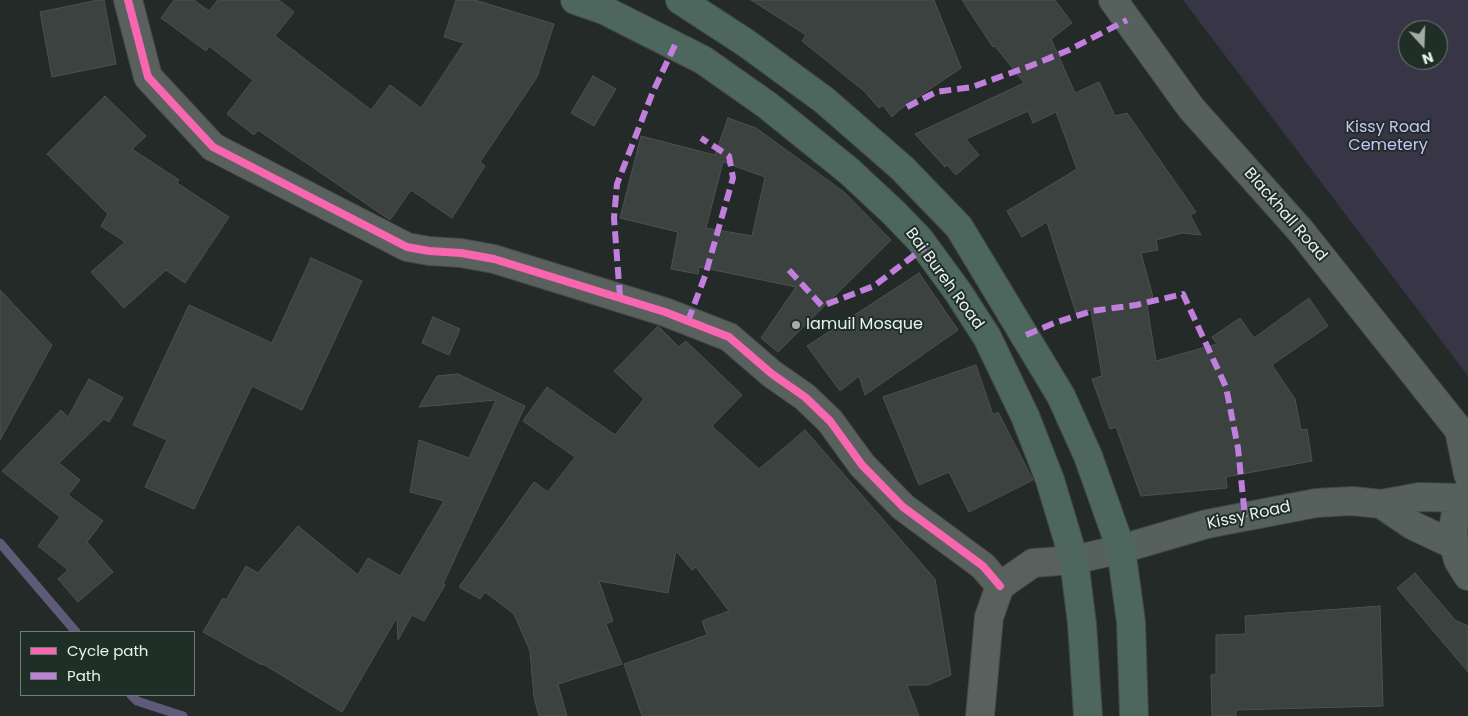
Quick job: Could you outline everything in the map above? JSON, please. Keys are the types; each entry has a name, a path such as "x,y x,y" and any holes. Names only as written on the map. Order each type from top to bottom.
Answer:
{"highway":[{"name":"Bai Bureh Road","path":"576,0 604,10 703,60 767,105 820,146 862,183 920,240 958,292 987,337 1025,416 1050,480 1074,560 1082,624 1088,716"},
{"path":"680,0 746,42 824,100 902,168 959,227 1061,396 1088,456 1121,549 1130,622 1134,716"}],"main road":[{"name":"Blackhall Road","path":"1113,0 1191,108 1300,230 1464,433 1466,487"},
{"name":"Kissy Road","path":"1074,560 1121,549 1207,524 1316,503 1352,501 1381,504 1466,487"},
{"path":"1466,487 1456,512 1453,529 1454,545 1458,560 1468,576"},
{"name":"Kissy Road","path":"1381,504 1412,525 1454,545"}],"street":[{"path":"128,0 148,77 213,147 407,247 494,259 665,312 729,337 772,374 805,397 830,421 862,466 903,508 982,566 1000,586"},
{"path":"980,716 989,617 1000,586 1033,563 1074,560"}],"green space":[{"name":"Kissy Road Cemetery","path":"1183,0 1468,0 1468,376"}],"building":[{"path":"104,0 116,64 52,77 40,12"},
{"path":"174,0 194,0 209,11 218,0 279,0 294,12 275,36 371,110 390,85 421,108 464,43 444,37 456,0 475,0 554,24 537,77 480,162 485,166 452,218 411,190 390,220 258,130 254,135 227,114 253,80 209,46 206,51 161,18"},
{"path":"751,0 934,0 961,68 899,110 892,117 883,105 879,108 864,91 802,41 806,35"},
{"path":"962,0 1055,0 1072,23 1051,39 1075,93 1099,82 1115,116 1127,113 1196,212 1190,215 1201,235 1182,233 1156,240 1158,250 1141,253 1153,297 1146,299 1156,361 1217,344 1212,337 1240,318 1254,338 1309,298 1328,326 1272,365 1295,399 1301,430 1307,429 1312,461 1226,477 1227,488 1141,496 1116,427 1110,429 1092,379 1102,376 1091,310 1076,313 1047,222 1022,237 1007,211 1077,169 1056,112 1033,123 1028,111 966,139 979,155 956,175 947,165 945,167 915,134 1024,83 995,46 993,47"},
{"path":"593,76 616,89 594,126 571,113"},
{"path":"105,96 146,136 132,149 179,180 177,183 229,217 185,283 166,270 124,308 91,272 125,242 101,226 108,214 47,154"},
{"path":"728,118 756,128 844,192 891,240 778,352 761,338 796,287 699,267 698,274 671,269 678,232 620,218 641,136 715,155","holes":["723,162 765,177 752,236 706,228"]},
{"path":"311,258 362,281 302,410 252,386 194,509 145,487 167,440 133,425 189,305 272,343"},
{"path":"919,273 958,330 865,395 859,376 840,391 807,346"},
{"path":"0,290 52,345 0,440"},
{"path":"433,317 460,329 449,355 422,343"},
{"path":"658,326 679,347 686,341 742,395 712,426 759,469 805,430 935,579 951,675 928,685 907,685 919,716 642,716 624,664 707,635 702,621 729,611 696,567 692,570 676,551 668,593 599,581 613,621 606,624 622,664 558,684 567,716 539,716 534,697 530,651 514,614 485,592 480,599 459,587 534,482 548,492 575,457 523,421 547,387 615,435 644,399 614,371"},
{"path":"976,365 993,415 998,412 1033,480 969,512 949,472 919,485 883,397"},
{"path":"458,374 525,406 443,584 445,585 424,621 412,615 398,640 397,617 342,712 263,664 203,632 223,598 226,600 246,566 258,573 298,526 358,575 368,558 400,576 444,501 410,492 419,440 469,458 496,400 419,407 437,376"},
{"path":"89,379 123,398 109,422 104,419 59,463 80,480 68,495 103,521 87,542 113,572 78,602 58,579 68,570 38,546 60,517 2,471 61,410 68,417"},
{"path":"1415,573 1455,620 1468,626 1468,672 1397,588"},
{"path":"1380,606 1383,706 1236,710 1236,716 1212,716 1211,675 1216,674 1216,635 1246,634 1245,616"}],"waterway":[{"path":"0,543 75,631"},
{"path":"132,696 137,701 183,716"}],"marked path":[{"path":"907,107 936,92 972,87 1030,66 1069,50 1127,20"},
{"path":"620,297 614,218 617,184 652,94 675,45"},
{"path":"688,321 705,276 733,178 729,156 701,138"},
{"path":"789,270 822,306 874,286 925,247"},
{"path":"1026,335 1054,323 1092,311 1136,305 1183,294 1226,387 1238,448 1245,517"}],"cycle path":[{"path":"128,0 148,77 213,147 407,247 494,259 665,312 729,337 772,374 805,397 830,421 862,465 903,507 983,566 1000,586"}],"place":[{"name":"Iamuil Mosque","path":"796,325"}]}
